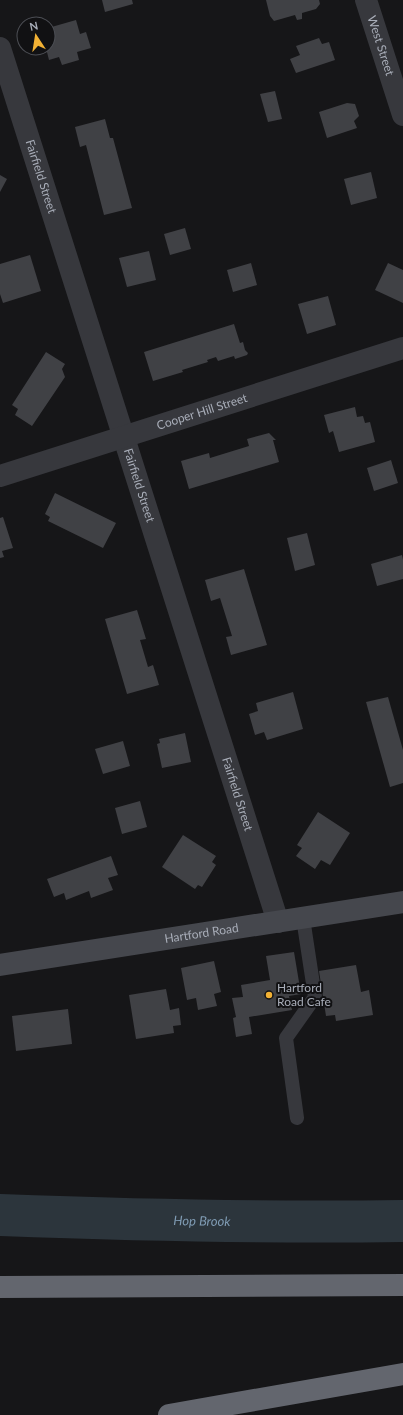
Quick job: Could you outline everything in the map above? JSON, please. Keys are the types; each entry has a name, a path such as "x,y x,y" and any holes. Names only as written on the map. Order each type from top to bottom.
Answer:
{"highway":[{"path":"0,1287 403,1285"},
{"path":"169,1415 403,1374"}],"main road":[{"name":"Hartford Road","path":"0,965 144,941 403,902"}],"street":[{"name":"West Street","path":"366,0 397,79 403,115"},
{"name":"Fairfield Street","path":"0,48 8,97 124,436 278,922"},
{"name":"Cooper Hill Street","path":"0,476 403,348"}],"lane":[{"path":"297,1118 286,1038 315,997 303,918"}],"building":[{"path":"102,0 132,0 133,4 105,12"},
{"path":"266,0 319,0 320,4 316,9 302,13 302,19 297,20 295,15 274,21 270,16"},
{"path":"76,20 80,34 86,32 91,48 77,52 79,60 62,65 59,57 49,60 48,56 56,56 56,26"},
{"path":"319,38 322,44 329,42 335,60 296,73 290,59 300,55 296,46"},
{"path":"275,91 282,119 268,122 260,94"},
{"path":"347,103 355,104 359,116 354,121 357,128 327,138 319,112"},
{"path":"105,119 110,138 113,138 132,208 104,215 86,145 80,147 75,127"},
{"path":"371,172 377,198 351,205 344,179"},
{"path":"0,175 7,179 0,192"},
{"path":"185,228 191,249 170,255 164,234"},
{"path":"149,251 156,280 127,287 119,258"},
{"path":"30,255 41,291 3,303 0,294 0,264"},
{"path":"251,263 257,285 233,292 227,270"},
{"path":"388,263 403,270 403,303 375,290"},
{"path":"328,296 336,325 307,334 298,304"},
{"path":"234,324 240,343 243,342 245,350 248,353 247,355 235,359 234,356 218,361 216,357 207,360 208,362 182,370 183,372 153,381 144,352"},
{"path":"46,352 65,364 62,369 65,377 32,426 15,415 18,409 12,405"},
{"path":"355,407 357,417 363,416 365,423 370,422 375,442 339,452 333,431 329,433 324,415"},
{"path":"269,433 276,440 273,440 279,462 189,489 181,461 209,453 210,458 249,446 247,439"},
{"path":"391,460 398,483 374,491 367,468"},
{"path":"55,493 116,523 103,548 48,521 50,517 45,514"},
{"path":"3,517 13,548 2,551 4,557 0,558 0,518"},
{"path":"307,533 315,565 295,571 287,538"},
{"path":"402,555 403,579 377,586 371,564"},
{"path":"244,569 267,645 231,655 226,637 232,636 220,598 211,601 205,580"},
{"path":"137,610 146,639 140,640 148,667 153,665 159,685 127,694 105,619"},
{"path":"293,692 303,729 267,740 264,732 255,735 249,714 258,711 256,703"},
{"path":"388,697 403,750 403,783 390,787 366,702"},
{"path":"185,733 191,762 162,768 157,744 160,743 159,739"},
{"path":"123,741 130,766 103,774 95,749"},
{"path":"140,801 147,827 122,834 115,808"},
{"path":"318,812 350,833 330,865 321,860 315,869 296,856 302,848 297,845"},
{"path":"183,835 216,856 212,862 216,865 202,887 198,885 195,889 162,867"},
{"path":"111,856 118,875 108,878 113,890 91,898 89,891 66,900 64,893 54,897 47,879"},
{"name":"Hartford Road Cafe","path":"294,952 301,994 289,996 292,1010 249,1017 252,1034 236,1037 233,1018 236,1017 232,998 243,997 241,985 270,980 266,956"},
{"path":"214,961 221,992 214,994 217,1006 198,1010 196,998 187,1000 181,968"},
{"path":"356,965 361,992 369,990 373,1015 336,1021 335,1015 326,1016 319,971"},
{"path":"166,989 170,1010 179,1008 181,1025 173,1026 174,1033 136,1039 129,995"},
{"path":"68,1009 72,1044 16,1051 12,1016"}],"waterway":[{"name":"Hop Brook","path":"0,1215 202,1221 403,1221"}],"place":[{"name":"Hartford Road Cafe","path":"269,995"}]}
